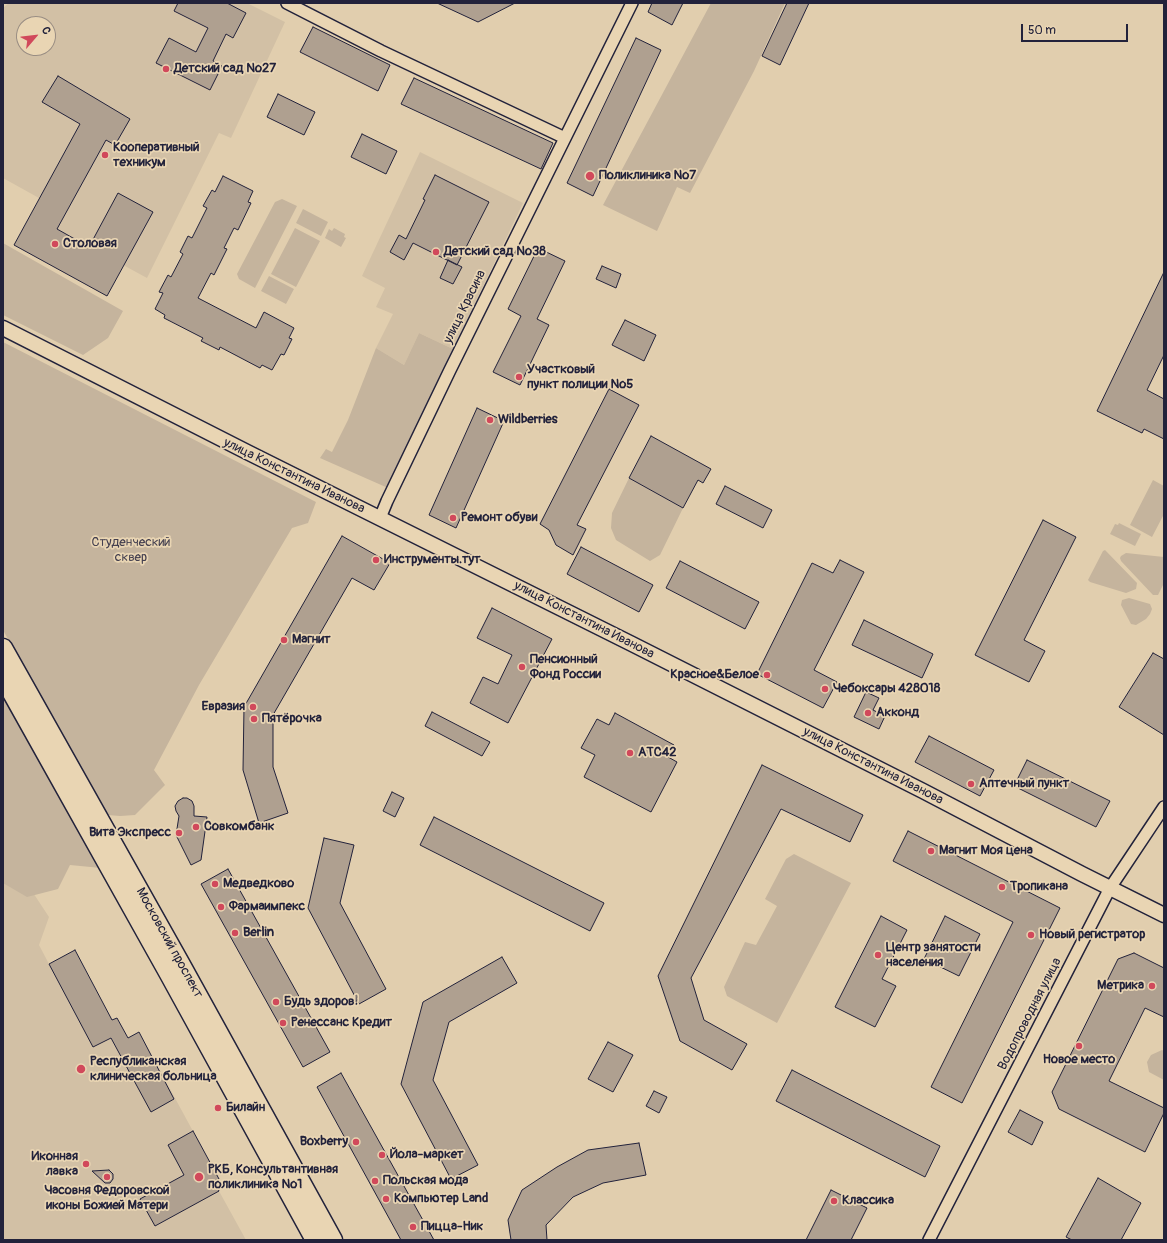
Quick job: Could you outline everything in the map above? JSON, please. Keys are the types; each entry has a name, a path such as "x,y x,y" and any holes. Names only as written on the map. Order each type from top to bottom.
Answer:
{"main road":[{"name":"Московский проспект","path":"3,648 177,956 333,1240"},
{"name":"Московский проспект","path":"3,677 169,974 315,1240"}],"street":[{"path":"287,3 381,51 565,138"},
{"name":"улица Красина","path":"380,518 450,370 632,3"},
{"name":"улица Константина Иванова","path":"3,328 923,791 1164,915"},
{"name":"Водопроводная улица","path":"929,1240 1110,888 1164,806"}],"shaded area":[{"path":"9,3 247,3 285,22 231,138 219,133 147,278 57,229 39,198 3,178 3,8"},
{"name":"Детский сад №38","path":"420,152 523,203 453,349 419,333 404,365 376,348 393,314 376,307 385,288 362,276"},
{"name":"Республиканская клиническая больница","path":"3,847 49,917 39,945 49,964 112,1020 117,1018 128,1038 139,1032 219,1179 214,1182 246,1240 3,1240"}],"green space":[{"path":"711,3 785,3 754,71 690,193 677,187 657,231 603,205"},
{"path":"282,199 297,206 255,288 239,279 237,274 275,202"},
{"path":"303,209 328,222 321,236 296,223"},
{"path":"295,228 320,241 296,287 271,274"},
{"path":"334,228 345,234 344,237 346,238 341,247 325,238 329,229 332,231"},
{"path":"3,243 123,311 108,338 83,355 3,315"},
{"path":"269,276 294,289 286,304 261,291"},
{"path":"419,333 453,349 388,488 320,458 326,449 332,452 348,420 376,348 404,365"},
{"name":"Студенческий сквер","path":"3,342 316,502 308,523 292,528 199,685 154,770 165,785 135,815 108,815 102,810 3,630"},
{"path":"629,478 683,508 660,555 650,561 616,540 611,528 612,513"},
{"path":"1153,480 1164,486 1164,514 1152,537 1130,525"},
{"path":"1119,523 1141,534 1135,546 1110,534 1115,524 1118,525"},
{"path":"1105,550 1137,583 1136,589 1126,593 1090,582 1088,580 1103,551"},
{"path":"1126,553 1164,557 1164,583 1158,595 1153,595 1121,561 1121,556"},
{"path":"1129,598 1150,604 1152,609 1146,619 1136,625 1131,624 1121,605 1122,600"},
{"path":"3,691 101,868 70,865 58,889 27,897 3,883"},
{"path":"794,854 851,883 777,1023 727,996 724,987 745,942 756,945 777,906 765,899 786,859"},
{"path":"1162,1050 1164,1051 1164,1080 1149,1072 1147,1062 1151,1055"}],"building":[{"path":"178,3 227,3 246,13 233,38 226,34 213,61 222,66 210,90 156,63 169,38 196,52 208,28 174,11"},
{"path":"437,3 515,3 478,22"},
{"path":"652,3 683,3 672,25 648,12"},
{"path":"787,3 809,3 780,65 762,56"},
{"path":"313,27 390,65 378,91 300,52"},
{"path":"636,38 661,50 593,196 567,183"},
{"path":"58,76 130,119 115,145 106,140 57,229 89,247 118,193 153,212 107,296 14,245 80,124 42,102"},
{"path":"414,78 553,143 541,169 401,104"},
{"path":"278,94 315,112 304,135 267,117"},
{"path":"362,134 397,151 386,174 351,157"},
{"path":"435,175 489,202 457,265 413,243 404,260 390,252 399,235 406,239 425,200 423,199"},
{"path":"223,176 253,191 248,202 251,203 238,230 234,228 224,248 227,249 214,275 211,273 198,298 256,328 264,312 294,328 289,338 292,339 284,355 281,354 272,370 262,365 260,368 220,347 219,350 201,341 203,338 164,318 165,315 155,309 163,293 159,292 168,275 171,277 183,254 180,252 188,236 192,238 207,208 203,206 212,190 215,192"},
{"path":"538,248 565,261 537,319 549,325 520,385 493,372 521,316 508,309"},
{"path":"448,260 462,267 453,284 440,278"},
{"path":"602,266 621,274 616,288 596,279"},
{"path":"1164,272 1164,355 1147,390 1164,399 1164,439 1144,429 1142,433 1097,411"},
{"path":"625,320 656,335 644,361 612,345"},
{"path":"609,389 639,405 577,525 586,529 573,555 556,545 549,530 540,524"},
{"path":"477,408 504,421 456,528 429,515"},
{"path":"651,436 711,469 703,483 698,480 683,508 629,478"},
{"path":"725,486 772,510 763,528 716,504"},
{"path":"1043,520 1076,537 1024,640 1045,651 1029,682 975,655"},
{"path":"342,536 390,563 374,590 352,578 273,715 273,767 288,813 259,823 243,770 244,707"},
{"path":"581,547 653,585 639,612 567,574"},
{"path":"840,560 864,572 814,670 837,682 823,708 757,674 812,563 833,573"},
{"path":"680,561 759,602 745,629 666,588"},
{"name":"Пенсионный Фонд России","path":"492,608 552,639 508,723 470,703 483,677 498,684 512,655 477,638"},
{"path":"864,620 933,654 922,678 852,645"},
{"path":"1153,653 1164,659 1164,735 1119,707"},
{"name":"Акконд","path":"866,692 879,698 873,710 885,716 879,729 854,717"},
{"path":"432,712 490,742 482,756 425,726"},
{"name":"АТС42","path":"615,713 674,745 668,757 677,762 651,812 584,777 595,755 581,748 597,719 609,725"},
{"path":"929,736 994,770 980,796 915,762"},
{"path":"1027,760 1110,801 1096,827 1014,786"},
{"path":"762,765 863,815 850,842 781,809 691,978 704,1020 747,1044 732,1070 680,1041 658,976"},
{"path":"392,792 404,798 395,817 383,811"},
{"path":"183,798 187,798 192,801 194,806 194,816 207,817 201,860 191,865 176,835 179,816 175,806 178,801"},
{"path":"434,817 604,903 590,931 420,845"},
{"path":"908,831 1060,908 962,1103 931,1087 1013,922 893,861"},
{"path":"324,838 354,845 340,903 386,989 359,1004 308,908"},
{"path":"228,869 330,1052 303,1067 201,884"},
{"name":"Центр занятости населения","path":"881,916 907,930 882,979 896,986 875,1027 835,1007"},
{"path":"945,916 980,934 959,976 924,959"},
{"path":"75,950 112,1020 117,1018 128,1038 139,1032 174,1099 151,1112 111,1038 93,1047 49,964"},
{"path":"1134,953 1164,968 1164,1017 1145,1008 1109,1081 1164,1108 1164,1113 1145,1152 1059,1109 1052,1092 1118,959"},
{"path":"502,957 517,983 449,1022 433,1080 478,1165 451,1179 401,1084 423,1002"},
{"path":"608,1042 633,1055 613,1092 588,1079"},
{"path":"792,1070 940,1146 925,1177 776,1101"},
{"path":"341,1073 434,1240 401,1240 317,1087"},
{"path":"654,1091 667,1097 659,1113 646,1106"},
{"path":"1020,1110 1043,1122 1032,1145 1008,1132"},
{"name":"РКБ, Консультантивная поликлиника №1","path":"193,1131 219,1179 214,1181 219,1191 155,1226 140,1199 184,1175 168,1145"},
{"path":"639,1143 646,1175 603,1183 573,1197 546,1225 547,1240 511,1240 508,1220 522,1190 557,1167 588,1150"},
{"name":"Часовня Федоровской иконы Божией Матери","path":"109,1170 113,1174 113,1179 110,1183 105,1183 92,1171"},
{"path":"1098,1178 1141,1203 1121,1240 1072,1240 1066,1237"},
{"path":"831,1190 867,1208 851,1240 806,1240"}],"place":[{"name":"Детский сад №27","path":"166,69"},
{"name":"Кооперативный техникум","path":"105,155"},
{"name":"Поликлиника №7","path":"590,176"},
{"name":"Столовая","path":"55,244"},
{"name":"Детский сад №38","path":"436,252"},
{"name":"Участковый пункт полиции №5","path":"519,377"},
{"name":"Wildberries","path":"490,420"},
{"name":"Ремонт обуви","path":"453,518"},
{"name":"Инструменты.тут","path":"376,560"},
{"name":"Магнит","path":"284,640"},
{"name":"Пенсионный Фонд России","path":"522,667"},
{"name":"Красное&Белое","path":"767,675"},
{"name":"Чебоксары 428018","path":"825,689"},
{"name":"Евразия","path":"253,707"},
{"name":"Акконд","path":"868,713"},
{"name":"Пятёрочка","path":"254,719"},
{"name":"АТС42","path":"630,753"},
{"name":"Аптечный пункт","path":"971,784"},
{"name":"Совкомбанк","path":"196,827"},
{"name":"Вита Экспресс","path":"179,833"},
{"name":"Магнит Моя цена","path":"931,851"},
{"name":"Медведково","path":"215,884"},
{"name":"Тропикана","path":"1002,887"},
{"name":"Фармаимпекс","path":"221,907"},
{"name":"Berlin","path":"235,933"},
{"name":"Новый регистратор","path":"1031,935"},
{"name":"Центр занятости населения","path":"878,955"},
{"name":"Метрика","path":"1152,986"},
{"name":"Будь здоров!","path":"276,1002"},
{"name":"Ренессанс Кредит","path":"283,1023"},
{"name":"Новое место","path":"1079,1046"},
{"name":"Республиканская клиническая больница","path":"81,1069"},
{"name":"Билайн","path":"218,1108"},
{"name":"Boxberry","path":"356,1142"},
{"name":"Йола-маркет","path":"382,1155"},
{"name":"Иконная лавка","path":"86,1164"},
{"name":"Часовня Федоровской иконы Божией Матери","path":"107,1177"},
{"name":"РКБ, Консультантивная поликлиника №1","path":"199,1177"},
{"name":"Польская мода","path":"375,1181"},
{"name":"Компьютер Land","path":"386,1199"},
{"name":"Классика","path":"834,1201"},
{"name":"Пицца-Ник","path":"413,1227"}]}
